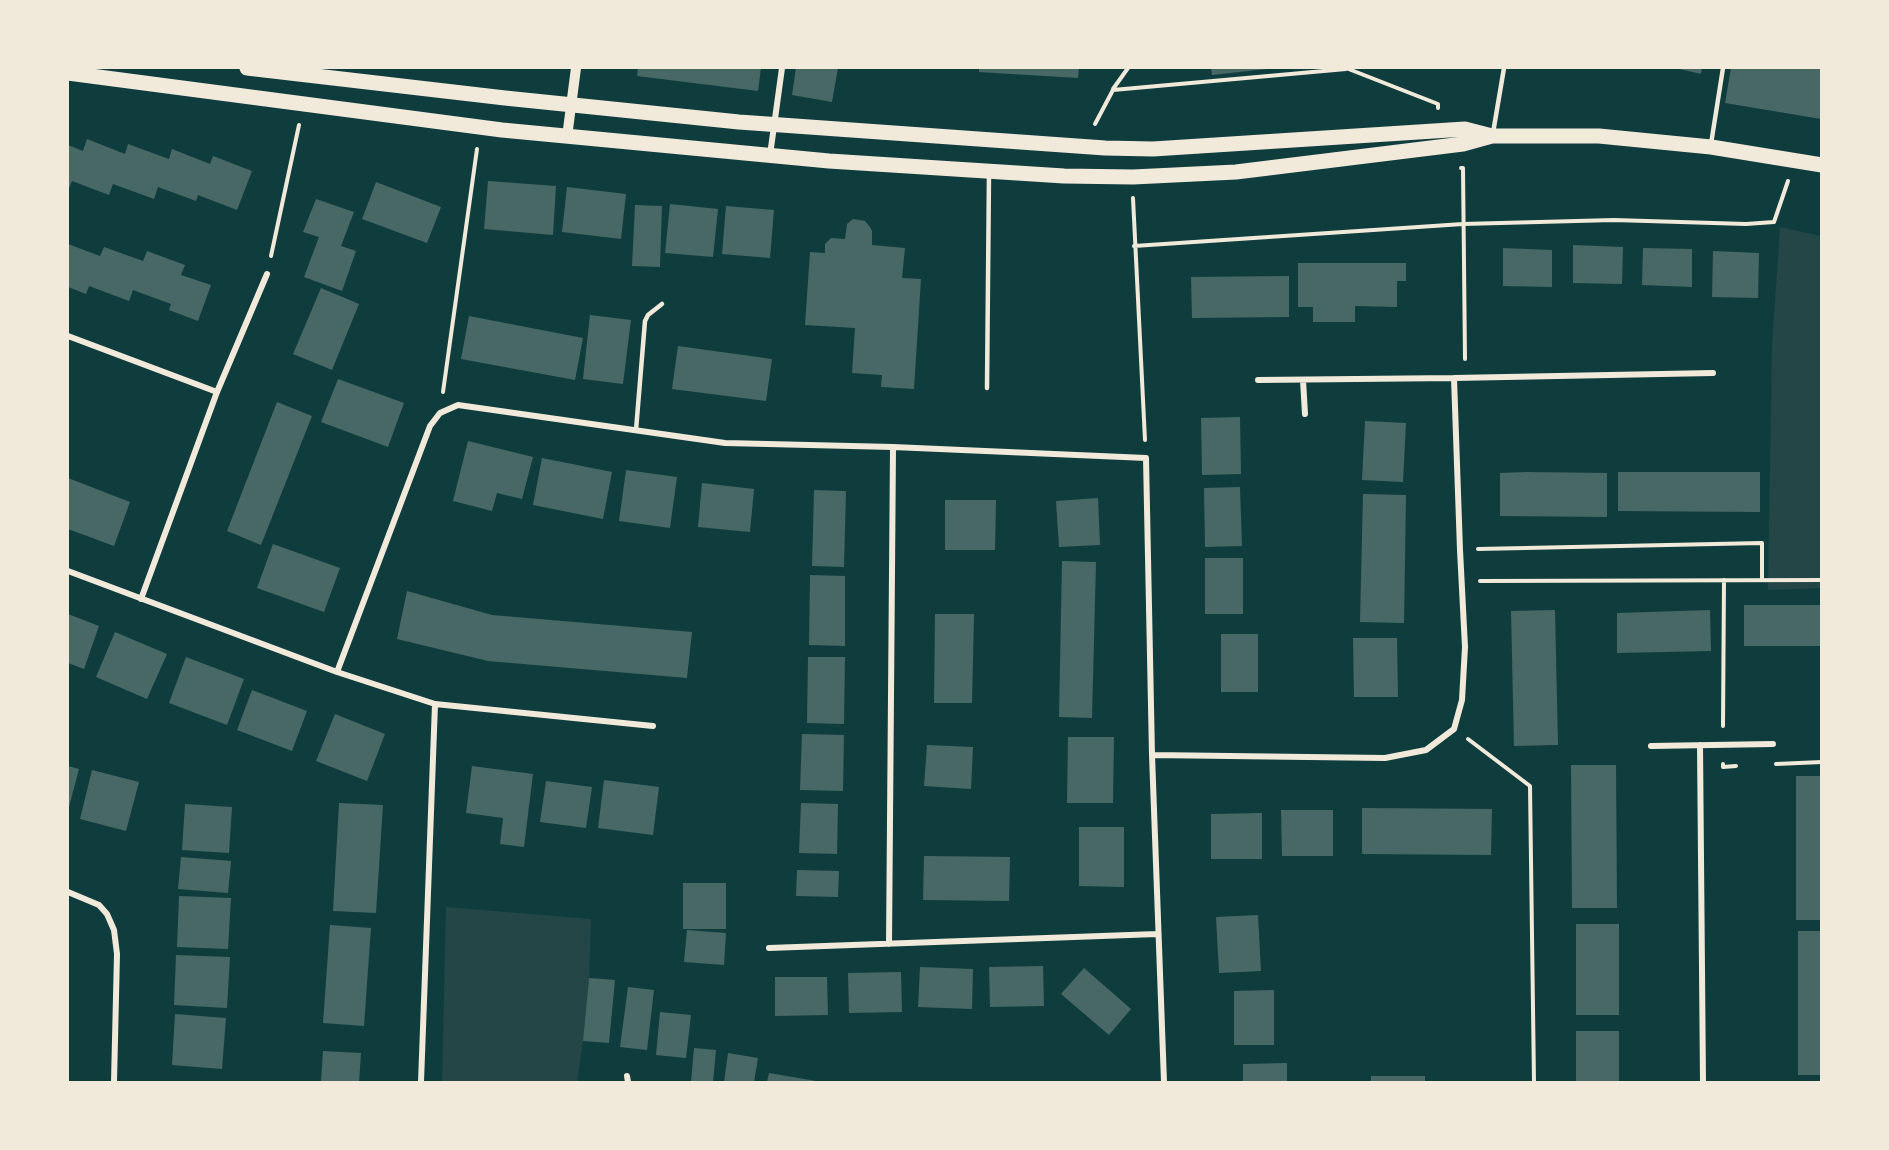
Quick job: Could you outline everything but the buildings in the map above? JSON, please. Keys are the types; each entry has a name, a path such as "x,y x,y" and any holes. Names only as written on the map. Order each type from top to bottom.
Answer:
{"main road":[{"path":"247,68 309,71 505,98 774,124 1083,146 1153,149 1465,129 1492,136 1599,136 1711,147 1821,165"},
{"path":"68,73 480,128 829,161 989,173 1132,177 1236,172 1463,144 1492,136"}],"street":[{"path":"567,137 576,68"},
{"path":"770,155 782,68"},
{"path":"141,600 217,392 267,274"},
{"path":"68,336 217,392"},
{"path":"1258,380 1713,373"},
{"path":"1152,755 1385,758 1426,750 1454,729 1462,700 1465,658 1454,378"},
{"path":"1303,380 1305,414"},
{"path":"337,672 430,426 440,413 458,405 725,443 893,447 1146,458 1157,934 1164,1083"},
{"path":"889,944 893,447"},
{"path":"68,571 337,672 435,704 653,726"},
{"path":"421,1083 435,704"},
{"path":"1651,746 1773,744"},
{"path":"1700,745 1703,1083"},
{"path":"68,892 99,905 107,914 114,930 117,954 114,1083"},
{"path":"769,948 1157,934"}],"lane":[{"path":"1492,136 1504,68"},
{"path":"1711,147 1723,68"},
{"path":"987,388 989,173"},
{"path":"636,430 645,321 648,315 662,304"}],"path":[{"path":"1083,146 1113,90 1128,68"},
{"path":"1113,90 1346,68 1438,104 1437,115"},
{"path":"267,274 303,104"},
{"path":"440,413 480,128"},
{"path":"1134,246 1462,224 1614,220 1746,224 1774,222 1796,161"},
{"path":"1452,169 1463,168 1465,378"},
{"path":"1132,177 1146,458"},
{"path":"1460,550 1762,543 1762,580"},
{"path":"1461,581 1821,579"},
{"path":"1723,767 1724,580"},
{"path":"1454,729 1530,786 1534,1083"}],"shaded area":[{"path":"1780,227 1821,236 1822,588 1768,590 1772,345"},
{"path":"446,907 591,919 589,978 577,1082 442,1082"}]}
